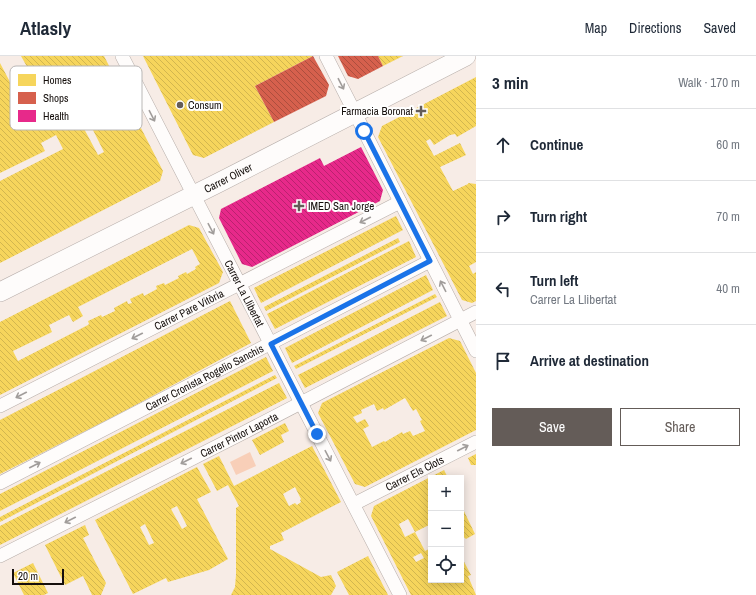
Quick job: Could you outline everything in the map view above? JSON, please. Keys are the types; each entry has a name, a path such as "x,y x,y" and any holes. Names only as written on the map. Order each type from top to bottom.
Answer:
{"main road":[{"name":"Carrer Oliver","path":"0,292 461,58 476,57"}],"street":[{"name":"Carrer La Llibertat","path":"122,56 127,66"},
{"path":"326,56 476,351"},
{"name":"Carrer La Llibertat","path":"142,95 400,595"},
{"name":"Carrer Pare Vitòria","path":"0,406 400,202"},
{"name":"Carrer Cronista Rogelio Sanchis","path":"0,483 430,261"},
{"name":"Carrer Pintor Laporta","path":"0,556 476,312"},
{"name":"Carrer Els Clots","path":"354,504 476,442"}],"shaded area":[{"path":"250,452 256,466 236,475 230,462"}],"building: Homes":[{"path":"21,56 104,56 109,66 27,66"},
{"path":"143,56 313,56 255,86 274,122 204,158 193,155"},
{"path":"378,56 403,56 383,66"},
{"path":"0,63 10,82 10,130 85,130 98,155 104,152 93,130 142,130 163,171 160,181 0,263 0,181 63,149 56,135 41,143 45,151 0,173"},
{"path":"476,77 476,126 457,137 455,134 450,135 434,145 430,139 426,141 434,156 460,143 466,155 440,167 453,191 468,183 476,184 476,262 469,266 473,274 476,272 476,301 472,303 462,300 378,137 382,126"},
{"path":"396,216 403,230 261,303 254,288"},
{"path":"189,225 199,228 223,272 219,283 0,395 0,322","holes":["192,249 200,264 195,267 196,269 187,274 186,272 178,276 179,278 165,285 164,283 156,286 157,289 144,296 143,293 130,299 132,303 128,304 127,301 114,308 115,311 88,321 88,325 18,361 13,351 52,332 49,325 69,315 73,322 83,316 78,307"]},
{"path":"398,238 400,242 266,311 264,307"},
{"path":"409,241 416,257 275,329 267,314"},
{"path":"426,275 433,290 292,363 285,348"},
{"path":"435,294 437,297 296,369 294,366"},
{"path":"230,301 251,343 117,415 0,474 0,420"},
{"path":"440,302 447,316 305,388 298,375"},
{"path":"449,338 460,341 476,373 476,430 365,487 355,484 318,413 322,403","holes":["405,398 413,411 416,409 422,420 420,421 425,431 413,436 410,431 403,434 402,432 385,442 384,441 372,447 363,429 369,426 365,419 357,423 353,417 362,413 361,410 374,404 377,411 383,408 384,410"]},
{"path":"266,357 273,371 0,511 0,494"},
{"path":"275,375 277,378 0,522 0,517"},
{"path":"279,383 287,398 0,545 0,526"},
{"path":"285,423 289,431 281,435 284,442 260,455 252,440"},
{"path":"312,446 341,502 281,533 284,540 270,546 270,549 321,577 331,575 336,586 331,595 231,595 235,587 236,508 239,506 228,485 217,491 203,464 219,456 234,486","holes":["295,487 301,502 297,505 295,503 289,506 283,494"]},
{"path":"476,454 476,465 471,465 468,458"},
{"path":"197,467 211,492 197,499 228,559 209,570 168,582 166,578 133,594 95,520","holes":["177,506 187,526 182,529 171,509","145,524 154,543 149,545 140,527"]},
{"path":"444,470 446,475 434,475"},
{"path":"428,478 428,526 415,532 425,551 428,550 428,583 464,583 464,562 471,575 468,576 476,595 411,595 371,516 374,506","holes":["408,519 415,532 405,537 399,524","421,553 424,558 416,562 413,557"]},
{"path":"464,511 475,534 466,539 464,537"},
{"path":"85,525 89,535 83,538 106,583 101,595 92,595 83,576 65,585 45,545"},
{"path":"368,556 388,595 349,595 337,572"},
{"path":"33,563 48,593 44,595 24,595 13,573"}],"building: Shops":[{"path":"313,56 329,85 326,96 274,122 255,86"},
{"path":"338,56 378,56 383,66 358,79 348,76"}],"building: Health":[{"name":"IMED San Jorge","path":"361,147 383,190 380,201 252,267 242,264 219,218 221,209 320,158 324,166"}],"place":[{"name":"Consum","path":"180,105"},
{"name":"Farmacia Boronat","path":"421,111"},
{"name":"IMED San Jorge","path":"299,206"}],"route":[{"path":"317,434 271,344 430,261 364,131"}]}
